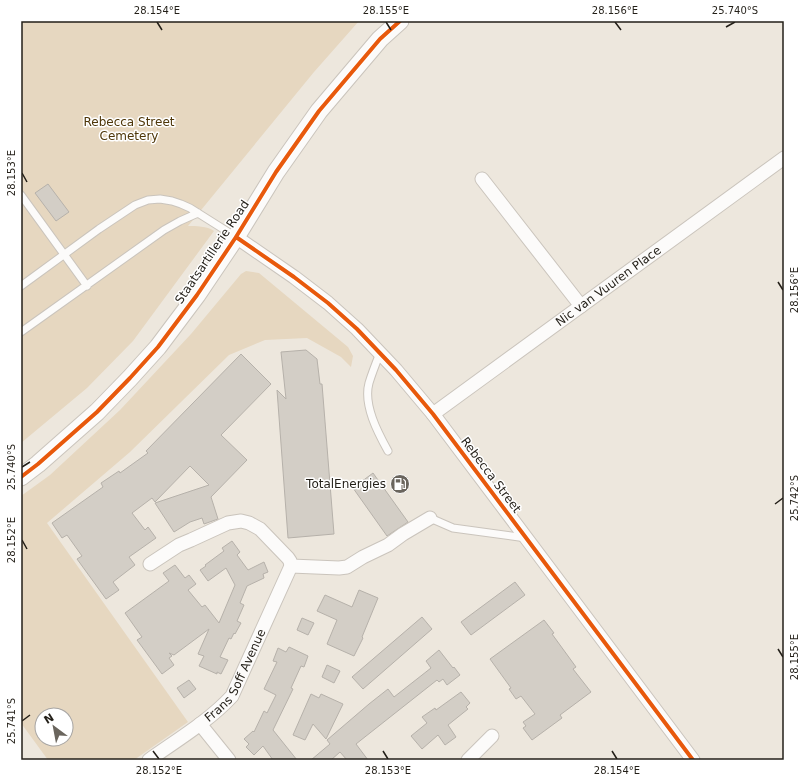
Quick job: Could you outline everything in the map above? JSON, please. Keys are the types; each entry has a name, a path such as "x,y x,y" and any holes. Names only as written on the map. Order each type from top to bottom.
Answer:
{"street":[{"name":"Staatsartillerie Road","path":"21,477 97,412 158,347 197,295 236,237 276,172 319,111 380,39 400,21"},
{"name":"Nic van Vuuren Place","path":"434,414 784,158"},
{"path":"482,179 581,306"},
{"name":"Rebecca Street","path":"236,237 328,302 380,353 434,414 693,760"},
{"path":"150,564 179,545 228,523 241,521 249,523 260,529 288,558 291,566 347,567 363,557 388,545 430,518"},
{"name":"Frans Soff Avenue","path":"149,760 200,724 226,703 232,696 291,566"},
{"path":"200,724 229,760"},
{"path":"468,760 492,736"}],"lane":[{"path":"21,195 87,286"},
{"path":"21,286 135,205 148,200 160,199 172,201 190,208 236,237"},
{"path":"21,332 164,230 180,220 198,213"},
{"path":"380,353 368,384 368,403 377,431 388,451"},
{"path":"430,518 453,528 526,538"}],"green space":[{"name":"Rebecca Street Cemetery","path":"21,21 359,21 314,72 188,226 205,227 214,231 133,341 87,388 21,443"},
{"path":"246,271 259,273 348,347 353,356 351,367 341,357 307,338 265,340 229,355 130,452 47,523 188,722 134,760 48,760 39,747 74,747 74,707 34,707 34,741 21,723 21,496 50,475 120,410 191,334 241,274"}],"building":[{"path":"48,184 69,212 56,221 35,193"},
{"path":"306,350 317,359 320,384 322,384 334,534 288,538 277,390 286,399 281,352"},
{"path":"241,354 271,384 221,435 247,460 211,497 218,519 204,524 202,518 190,522 174,532 155,503 209,485 190,466 155,502 152,498 132,513 145,530 148,527 156,538 129,557 135,565 113,582 119,590 106,599 77,559 82,556 67,535 62,538 52,523 103,487 101,483 119,471 120,473 148,453 146,451"},
{"path":"373,473 408,522 387,536 353,488"},
{"path":"232,541 240,552 237,555 248,570 264,562 268,572 263,574 264,578 247,586 240,603 244,605 237,621 241,623 231,639 229,638 220,657 228,660 221,674 217,672 217,674 199,666 204,656 198,654 209,629 174,655 169,653 172,656 169,658 174,665 162,674 137,640 142,637 125,613 169,581 163,573 175,565 185,578 189,575 196,584 188,590 202,607 205,605 219,623 235,585 226,568 208,581 200,570 224,551 222,548"},
{"path":"515,582 525,595 471,635 461,622"},
{"path":"359,590 378,598 362,637 363,638 354,656 327,644 337,620 317,611 325,595 352,607"},
{"path":"422,617 432,629 363,689 352,677"},
{"path":"302,618 314,623 308,635 297,630"},
{"path":"544,620 554,633 552,634 576,667 573,669 591,692 560,715 562,718 532,740 523,728 526,726 523,722 535,714 521,696 516,699 509,689 511,688 490,659"},
{"path":"289,647 308,656 304,667 301,666 291,688 293,689 273,730 297,760 273,760 263,746 254,755 246,747 249,744 244,739 253,731 254,732 264,711 267,713 276,695 264,689 277,662 273,661 278,648 286,652"},
{"path":"439,650 460,675 447,685 443,679 439,682 437,680 356,744 368,760 347,760 340,752 331,760 311,760 330,744 327,740 388,689 394,697 431,668 426,661"},
{"path":"327,665 340,671 334,683 322,677"},
{"path":"189,680 196,689 184,698 177,688"},
{"path":"461,692 470,703 466,707 468,709 448,725 456,737 445,745 438,735 422,749 411,736 427,723 422,717 435,708 436,710"},
{"path":"311,694 319,698 321,694 343,704 326,739 313,724 305,740 293,735"}],"cycle path":[{"path":"21,477 97,412 158,347 197,295 236,237 276,172 319,111 380,39 400,21"},
{"path":"236,237 294,277 328,303 357,329 396,370 433,414 693,760"}],"place":[{"name":"TotalEnergies","path":"400,484"}]}
